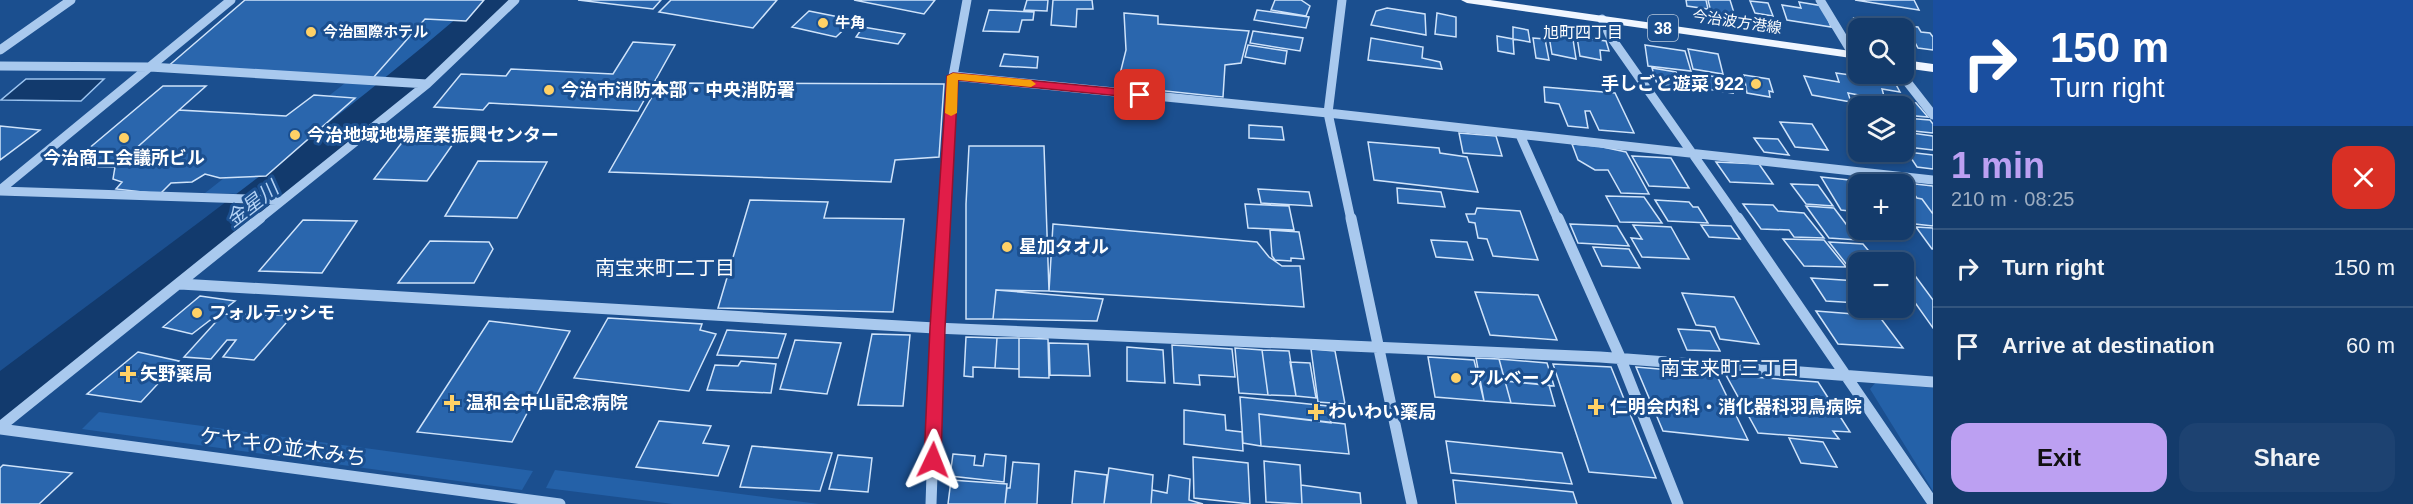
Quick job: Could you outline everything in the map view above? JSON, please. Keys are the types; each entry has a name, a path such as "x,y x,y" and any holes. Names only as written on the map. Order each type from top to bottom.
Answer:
{"main road":[{"name":"今治波方港線","path":"1467,0 1848,55"},
{"path":"1914,65 1933,68"}],"street":[{"path":"0,50 71,0"},
{"path":"0,190 231,0"},
{"path":"0,428 427,84 515,0"},
{"path":"931,504 937,328 953,76 967,0"},
{"path":"1342,0 1328,113 1412,504"},
{"path":"1820,0 1848,44"},
{"path":"1602,19 1610,36 1695,153 1841,373 1933,503"},
{"path":"0,66 150,67 427,84"},
{"path":"953,76 1328,113 1933,180"},
{"path":"1909,84 1933,115"},
{"path":"1520,135 1620,357 1678,504"},
{"path":"0,190 284,200"},
{"path":"180,284 937,328 1620,357 1933,382"},
{"name":"ケヤキの並木みち","path":"0,428 510,501 560,504"}],"shaded area":[{"path":"451,0 493,0 393,86 255,194 205,193"},
{"path":"493,0 510,0 424,75 407,75"},
{"path":"26,79 104,79 81,101 1,100"},
{"path":"388,91 404,91 277,192 255,194"},
{"path":"1876,382 1933,388 1933,491 1870,389"},
{"path":"99,412 533,471 522,490 82,429"},
{"path":"555,470 819,504 673,504 546,488"}],"building":[{"name":"今治国際ホテル","path":"245,0 484,0 466,21 425,19 373,78 166,68"},
{"path":"578,0 661,0 653,9"},
{"path":"671,0 777,0 753,28 659,12"},
{"path":"854,0 935,0 924,14"},
{"path":"1027,0 1048,0 1047,11 1024,10"},
{"path":"1053,0 1092,0 1093,9 1077,9 1076,27 1051,25"},
{"path":"1275,0 1301,0 1310,6 1306,16 1271,10"},
{"path":"1686,0 1706,0 1708,9 1687,6"},
{"path":"1708,0 1730,0 1735,16 1711,12"},
{"path":"1855,0 1914,0 1919,10"},
{"path":"1750,1 1768,3 1773,16 1755,13"},
{"path":"1799,2 1823,6 1831,27 1787,20 1782,5 1801,8"},
{"path":"1387,8 1425,14 1426,35 1371,25 1376,11"},
{"path":"989,10 1034,12 1033,20 1022,20 1019,32 983,31"},
{"path":"1257,10 1309,17 1306,28 1254,20"},
{"name":"牛角","path":"809,11 854,20 836,37 792,27"},
{"path":"1124,13 1158,16 1158,24 1249,31 1241,63 1225,65 1223,97 1117,86 1126,50"},
{"path":"1437,13 1456,17 1456,37 1435,34"},
{"path":"863,27 905,34 898,44 856,37"},
{"path":"1513,27 1528,30 1530,42 1513,39"},
{"path":"1914,27 1918,27 1921,32 1930,33 1933,37 1933,50 1918,48 1914,41"},
{"path":"1548,30 1572,33 1576,59 1552,54"},
{"path":"1253,31 1303,38 1300,51 1250,43"},
{"path":"1497,36 1513,39 1514,54 1498,51"},
{"path":"1577,37 1606,41 1609,51 1600,50 1601,60 1580,56"},
{"path":"1371,38 1423,47 1422,58 1440,62 1442,69 1368,60"},
{"path":"1533,38 1545,39 1549,60 1536,58"},
{"name":"今治市消防本部・中央消防署","path":"633,42 675,45 638,111 489,103 483,110 434,107 461,74 506,76 511,69 613,74"},
{"path":"1248,45 1287,51 1285,64 1245,57"},
{"path":"1645,45 1685,51 1691,71 1648,66"},
{"path":"1688,49 1718,54 1723,74 1693,69"},
{"path":"1004,54 1038,57 1037,68 1000,66"},
{"path":"1652,68 1676,72 1680,82 1697,85 1698,89 1657,84"},
{"path":"1836,73 1848,75 1848,84 1896,84 1900,92 1882,89 1884,96 1848,93 1848,101 1812,95 1804,76 1839,82"},
{"path":"1698,74 1729,79 1733,93 1701,88"},
{"path":"1744,75 1769,79 1773,92 1769,91 1770,97 1747,93"},
{"path":"660,83 944,84 939,157 895,160 891,182 609,172"},
{"path":"163,86 206,86 179,110 286,116 314,95 355,98 266,176 220,178 205,174 192,182 171,183 160,194 116,189 122,182 113,179 115,167 68,166"},
{"name":"今治商工会議所ビル","path":"163,86 206,86 115,167 68,166"},
{"path":"1544,87 1615,93 1634,133 1599,130 1590,111 1585,111 1588,128 1568,126 1559,104 1545,102"},
{"path":"1914,103 1916,103 1928,117 1914,116"},
{"path":"1914,119 1930,120 1933,124 1933,133 1914,131"},
{"path":"1780,122 1812,124 1828,150 1795,147"},
{"path":"1249,125 1282,127 1284,140 1249,138"},
{"path":"0,126 40,130 0,160"},
{"path":"410,132 460,134 427,181 374,179"},
{"path":"1459,133 1496,136 1502,156 1463,153"},
{"path":"1914,133 1933,136 1933,150 1914,148"},
{"path":"1754,138 1778,139 1789,155 1764,152"},
{"path":"1368,142 1439,148 1440,153 1467,157 1478,192 1374,180"},
{"path":"1572,144 1598,146 1626,152 1649,194 1621,193 1608,170 1595,170 1578,160"},
{"name":"星加タオル","path":"969,146 1044,146 1049,291 996,290 993,319 966,319 966,204"},
{"path":"1914,153 1933,155 1933,169 1917,167 1914,162"},
{"path":"1632,156 1671,158 1689,188 1649,186"},
{"path":"478,161 547,162 517,218 445,216"},
{"path":"1716,162 1759,164 1773,184 1730,182"},
{"path":"1821,177 1848,180 1848,211 1841,210"},
{"path":"1791,184 1818,185 1833,206 1806,204"},
{"path":"1914,184 1933,186 1933,214 1922,199 1917,198 1914,194"},
{"path":"1397,188 1441,192 1445,207 1398,203"},
{"path":"1258,189 1309,192 1312,206 1261,203"},
{"path":"1914,194 1922,199 1933,214 1933,226 1914,224"},
{"path":"1606,196 1644,197 1662,223 1620,222"},
{"path":"750,200 828,202 824,218 904,219 893,312 718,308"},
{"path":"1655,200 1689,202 1693,207 1698,207 1708,223 1668,221"},
{"path":"1245,204 1289,206 1294,230 1248,228"},
{"path":"1743,204 1773,205 1778,211 1804,213 1824,238 1794,237 1789,230 1761,229"},
{"path":"1806,206 1834,208 1848,227 1848,239 1829,238"},
{"path":"1477,208 1520,211 1538,260 1493,256 1487,239 1478,238 1475,223 1469,222 1466,214 1475,214"},
{"path":"303,220 357,221 322,273 259,271"},
{"path":"1053,224 1257,242 1269,257 1282,266 1300,266 1304,307 1049,291"},
{"path":"1570,224 1617,226 1629,246 1578,243"},
{"path":"1633,225 1671,227 1689,259 1642,257 1631,238 1642,239"},
{"path":"1701,225 1731,226 1740,239 1709,237"},
{"path":"1916,227 1933,228 1933,249 1932,249"},
{"path":"1270,230 1299,232 1304,259 1275,260 1272,256"},
{"path":"1783,239 1824,240 1846,267 1804,266"},
{"path":"1431,240 1467,242 1473,260 1436,257"},
{"path":"430,241 489,242 493,249 474,283 398,283"},
{"path":"1829,242 1863,244 1870,252 1848,252 1847,265"},
{"path":"1593,247 1629,249 1640,268 1602,266"},
{"path":"1914,274 1933,300 1933,328 1914,301"},
{"path":"1811,278 1848,280 1848,302 1826,301"},
{"path":"996,290 1103,299 1097,321 993,319"},
{"path":"1475,292 1538,295 1557,340 1490,335"},
{"path":"1682,293 1734,297 1759,344 1720,339 1715,327 1696,325"},
{"path":"200,296 235,301 192,334 163,327"},
{"path":"1816,311 1848,314 1848,318 1880,318 1903,348 1838,344"},
{"path":"223,314 293,315 254,360 223,357 236,340 227,340 211,359 184,357"},
{"path":"608,318 702,324 700,330 716,334 689,391 574,378"},
{"path":"489,321 570,331 512,442 417,432"},
{"path":"1678,329 1710,331 1720,351 1687,350"},
{"path":"727,330 786,334 778,358 717,355"},
{"path":"872,334 910,335 903,406 858,405"},
{"path":"966,337 997,338 995,368 973,367 973,377 964,376"},
{"path":"997,338 1019,338 1019,369 995,368"},
{"path":"1019,338 1048,339 1049,378 1019,377"},
{"path":"795,340 841,343 827,394 780,389"},
{"path":"1049,343 1088,344 1090,376 1050,375"},
{"path":"1172,345 1232,349 1235,377 1199,375 1200,385 1174,383"},
{"path":"1127,347 1163,350 1165,383 1127,381"},
{"path":"1235,348 1262,350 1268,395 1239,393"},
{"path":"1311,349 1335,351 1345,404 1318,402"},
{"path":"1262,350 1289,351 1296,396 1268,395"},
{"path":"138,352 179,361 141,402 87,394"},
{"path":"1428,357 1474,360 1484,401 1435,397"},
{"path":"1476,358 1499,359 1511,403 1484,401"},
{"path":"1499,359 1547,363 1554,386 1505,381"},
{"path":"741,361 776,364 771,393 707,390 715,365 738,366"},
{"path":"1290,362 1310,363 1316,398 1296,396"},
{"path":"1553,364 1611,367 1656,478 1589,472"},
{"path":"1636,367 1716,374 1748,440 1663,431"},
{"path":"1726,375 1818,382 1850,432 1833,431 1839,439 1758,433"},
{"path":"1505,381 1549,385 1555,406 1511,403"},
{"path":"1240,397 1328,406 1331,423 1259,414 1261,446 1243,443"},
{"path":"1184,410 1225,415 1226,430 1242,432 1243,451 1184,444"},
{"path":"1259,414 1345,424 1349,454 1261,446"},
{"path":"659,421 711,426 703,443 729,446 718,476 636,467"},
{"path":"1789,438 1823,442 1837,467 1801,463"},
{"path":"1446,441 1562,453 1572,484 1451,473"},
{"path":"752,446 832,453 820,491 740,487"},
{"path":"953,454 975,456 974,465 983,466 985,454 1006,456 1004,482 950,476"},
{"path":"838,455 872,458 868,492 829,489"},
{"path":"1193,457 1248,463 1250,504 1194,498"},
{"path":"1264,461 1300,465 1302,504 1266,502"},
{"path":"1013,462 1039,464 1037,504 1005,504 1007,488 1010,488"},
{"path":"3,465 72,473 39,504 0,504 0,468"},
{"path":"1109,468 1153,475 1151,504 1104,504"},
{"path":"1075,471 1107,475 1104,504 1072,504"},
{"path":"1169,475 1190,479 1189,500 1203,504 1151,504 1152,490 1167,493"},
{"path":"951,480 1007,484 1005,504 948,504"},
{"path":"1453,480 1573,492 1577,504 1456,504"},
{"path":"1301,485 1360,493 1361,504 1302,504"}],"waterway":[{"name":"金星川","path":"0,400 270,190 422,68 499,0"}],"slow traffic":[{"path":"951,113 953,76 1031,84"}],"place":[{"name":"牛角","path":"823,23"},
{"name":"今治国際ホテル","path":"311,32"},
{"name":"手しごと遊菜 922","path":"1756,84"},
{"name":"今治市消防本部・中央消防署","path":"549,90"},
{"name":"今治地域地場産業振興センター","path":"295,135"},
{"name":"今治商工会議所ビル","path":"124,138"},
{"name":"星加タオル","path":"1007,247"},
{"name":"フォルテッシモ","path":"197,313"},
{"name":"矢野薬局","path":"128,374"},
{"name":"アルベーノ","path":"1456,378"},
{"name":"温和会中山記念病院","path":"452,403"},
{"name":"仁明会内科・消化器科羽鳥病院","path":"1596,407"},
{"name":"わいわい薬局","path":"1316,412"}],"district":[{"name":"旭町四丁目","path":"1583,32"},
{"name":"南宝来町二丁目","path":"665,268"},
{"name":"南宝来町三丁目","path":"1730,368"}],"route":[{"path":"933,460 937,328 953,76 1140,95"}]}
